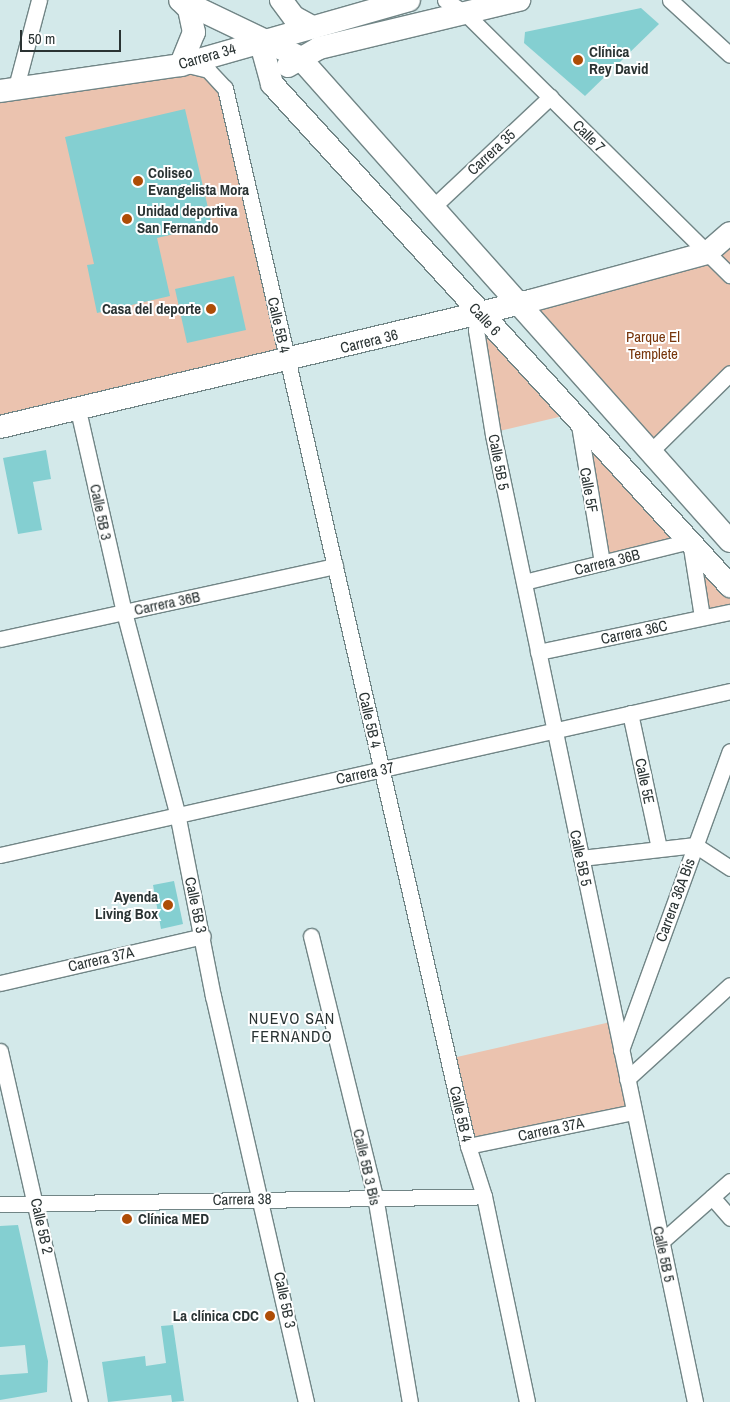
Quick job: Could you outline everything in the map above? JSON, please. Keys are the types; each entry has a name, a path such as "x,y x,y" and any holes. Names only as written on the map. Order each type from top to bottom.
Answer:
{"main road":[{"path":"180,0 260,40 299,57 433,207 516,304 730,541"},
{"path":"180,0 189,9 194,32 182,65"},
{"path":"281,0 294,17 312,27"},
{"name":"Carrera 34","path":"8,89 182,65 260,40 409,0"},
{"path":"272,84 299,57 319,48 519,0"},
{"name":"Calle 6","path":"260,40 272,84 479,313 578,417 730,586"},
{"name":"Carrera 36","path":"0,428 288,362 708,253 730,233"}],"street":[{"path":"8,89 39,0"},
{"name":"Calle 7","path":"445,0 465,14 730,275"},
{"path":"670,0 730,56"},
{"name":"Calle 5B 4","path":"182,65 208,70 225,88 468,1146 484,1196 527,1402"},
{"name":"Carrera 35","path":"433,207 550,97"},
{"name":"Calle 5B 5","path":"479,313 476,330 493,435 695,1402"},
{"path":"650,452 730,373"},
{"name":"Calle 5B 3","path":"78,410 124,612 177,813 263,1198 306,1402"},
{"name":"Calle 5F","path":"578,417 602,563"},
{"path":"690,541 702,618"},
{"name":"Carrera 36B","path":"524,582 690,541"},
{"name":"Carrera 36B","path":"0,639 335,566"},
{"name":"Carrera 36C","path":"538,652 730,612"},
{"name":"Carrera 37","path":"0,855 177,813 382,770 730,691"},
{"name":"Calle 5E","path":"630,714 659,848"},
{"name":"Carrera 36A Bis","path":"621,1050 730,751"},
{"path":"581,858 659,848 695,846 730,868"},
{"name":"Carrera 37A","path":"0,982 203,936"},
{"name":"Calle 5B 3 Bis","path":"311,936 375,1196 410,1402"},
{"path":"627,1078 730,985"},
{"name":"Calle 5B 2","path":"0,1051 37,1203 80,1402"},
{"name":"Carrera 37A","path":"468,1146 634,1112"},
{"path":"661,1242 730,1181"},
{"name":"Carrera 38","path":"0,1204 375,1196 484,1196"},
{"path":"712,1197 730,1218"}],"green space":[{"name":"Unidad deportiva San Fernando","path":"181,65 214,76 288,362 0,427 0,91"},
{"name":"Parque El Templete","path":"730,233 730,373 650,452 530,301"},
{"path":"489,334 563,416 495,432 481,337"},
{"path":"589,446 674,538 604,560"},
{"path":"697,561 730,599 730,611 703,615"},
{"path":"615,1021 634,1112 468,1146 448,1059"}],"building":[{"path":"641,8 659,24 585,96 524,43 525,32"},
{"name":"Coliseo Evangelista Mora","path":"185,109 212,225 157,238 170,296 97,313 87,265 94,264 65,137"},
{"name":"Casa del deporte","path":"234,276 246,330 187,343 175,289"},
{"path":"46,450 51,479 33,482 42,530 18,534 3,458"},
{"name":"Ayenda Living Box","path":"174,881 183,924 161,929 153,885"},
{"path":"18,1225 48,1361 47,1392 0,1400 0,1375 28,1373 25,1345 0,1347 0,1226"},
{"path":"173,1325 184,1401 172,1402 171,1395 108,1402 102,1362 145,1356 146,1366 166,1363 161,1326"}],"place":[{"name":"Clínica Rey David","path":"578,60"},
{"name":"Coliseo Evangelista Mora","path":"138,181"},
{"name":"Unidad deportiva San Fernando","path":"127,219"},
{"name":"Casa del deporte","path":"211,309"},
{"name":"Ayenda Living Box","path":"168,905"},
{"name":"Clínica MED","path":"127,1219"},
{"name":"La clínica CDC","path":"270,1316"}],"district":[{"name":"NUEVO SAN FERNANDO","path":"292,1027"}]}
